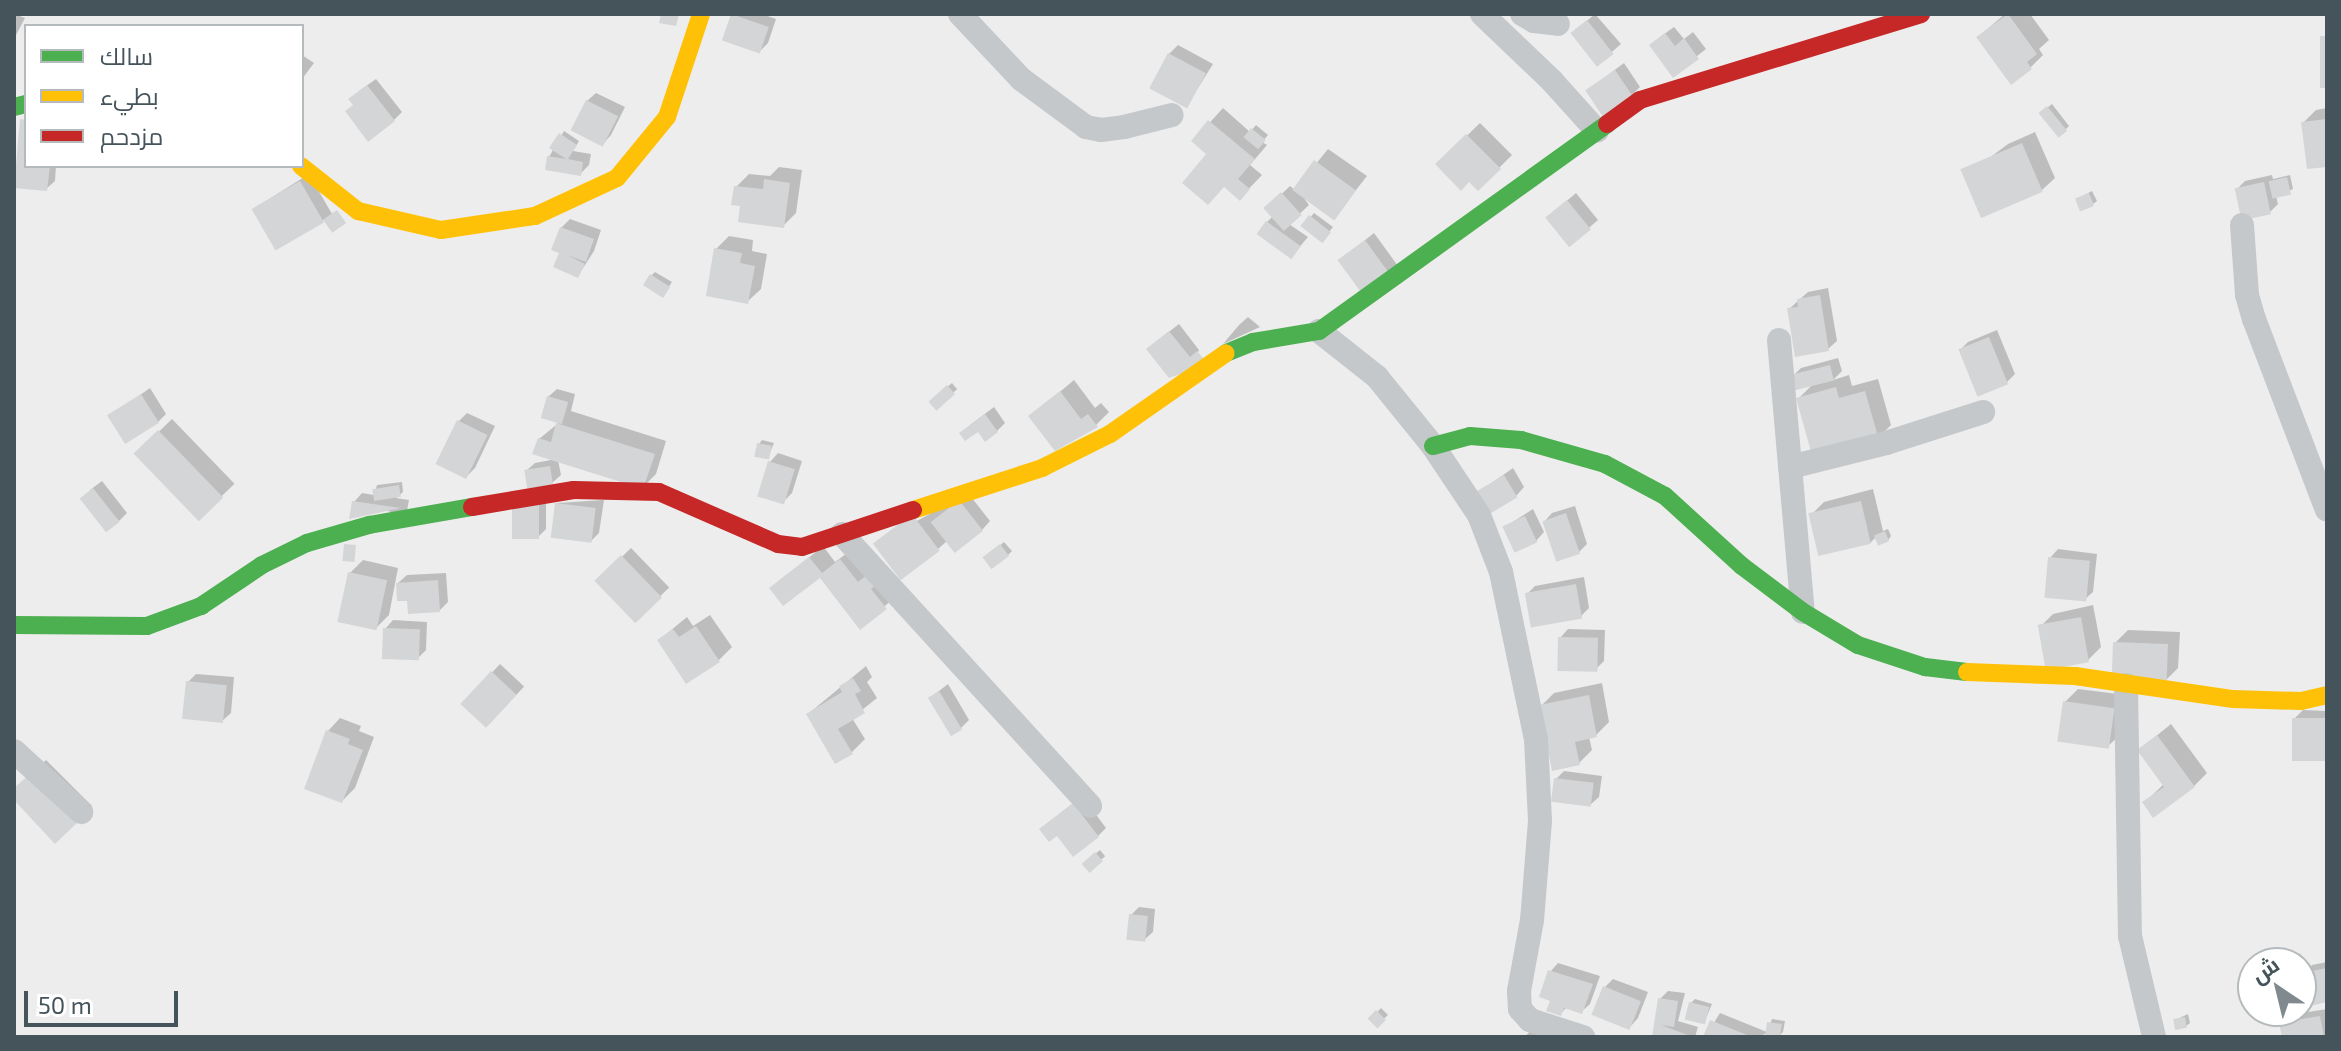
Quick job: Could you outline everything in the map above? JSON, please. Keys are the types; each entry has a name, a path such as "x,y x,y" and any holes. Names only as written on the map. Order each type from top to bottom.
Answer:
{"street":[{"path":"304,168 358,211 441,230 535,216 617,178 667,117 701,14"},
{"path":"960,14 1021,79 1086,127 1112,129 1172,115"},
{"path":"1482,14 1552,81 1597,131"},
{"path":"1522,14 1534,21 1558,24"},
{"path":"14,625 147,626 201,606 262,565 307,543 369,525 574,490 659,492 790,547 802,547 1042,468 1110,434 1185,384 1219,356 1253,342 1319,331 1640,100 1921,14"},
{"path":"2242,225 2247,295 2327,510"},
{"path":"1319,331 1377,377 1433,446 1479,515 1501,572 1536,739 1540,821 1532,920 1519,991 1520,1009 1530,1020 1583,1037"},
{"path":"1779,340 1803,612"},
{"path":"1790,467 1886,443 1983,412"},
{"path":"1433,446 1470,436 1521,440 1605,464 1665,496 1742,566 1803,612 1858,645 1925,667 1986,674 2075,676 2233,699 2301,701 2327,696"},
{"path":"842,534 1090,806"},
{"path":"2126,685 2130,936 2154,1037"},
{"path":"14,751 81,812"}],"building":[{"path":"661,14 679,14 676,26 659,23"},
{"path":"731,14 769,27 760,53 722,40"},
{"path":"2008,14 2037,54 2027,62 2032,69 2011,85 1976,37"},
{"path":"1587,20 1613,54 1597,67 1570,33"},
{"path":"1665,33 1675,46 1684,38 1699,59 1673,78 1649,45"},
{"path":"2320,36 2327,36 2327,88 2320,88"},
{"path":"1168,53 1206,73 1187,109 1149,88"},
{"path":"1615,70 1633,97 1603,117 1585,90"},
{"path":"367,85 395,121 368,142 345,111 353,105 348,99"},
{"path":"586,100 618,116 603,147 571,130"},
{"path":"2047,106 2067,131 2059,138 2038,113"},
{"path":"20,119 24,120 24,168 50,168 47,191 14,188"},
{"path":"2327,119 2327,167 2307,169 2301,122"},
{"path":"1208,120 1255,159 1238,179 1250,189 1240,201 1224,187 1208,205 1182,183 1206,154 1191,141"},
{"path":"1251,128 1266,140 1258,149 1243,137"},
{"path":"559,133 577,145 568,159 583,162 581,176 545,170 547,156 566,159 549,148"},
{"path":"1466,134 1501,169 1478,191 1469,182 1461,191 1435,164"},
{"path":"2022,143 2043,192 1981,218 1960,169"},
{"path":"1314,160 1356,191 1334,220 1292,190"},
{"path":"2287,177 2291,195 2273,199 2268,181"},
{"path":"764,179 790,183 784,228 738,222 740,206 731,205 734,186 763,189"},
{"path":"300,181 324,223 276,251 252,209"},
{"path":"2264,182 2271,214 2242,221 2235,188"},
{"path":"1281,192 1302,215 1284,231 1263,208"},
{"path":"2089,193 2094,206 2080,211 2075,198"},
{"path":"1567,200 1591,230 1569,247 1545,218"},
{"path":"337,210 346,223 332,233 323,220"},
{"path":"1309,215 1331,232 1322,243 1300,226"},
{"path":"1266,221 1301,246 1291,259 1257,234"},
{"path":"560,227 594,239 586,262 567,255 585,264 578,278 553,267 559,253 551,250"},
{"path":"1365,240 1391,276 1363,296 1337,260"},
{"path":"714,248 742,253 740,263 755,266 748,304 706,296"},
{"path":"650,274 670,287 663,298 643,285"},
{"path":"1820,295 1829,351 1795,357 1787,308 1798,307 1797,299"},
{"path":"1169,331 1190,357 1197,351 1208,364 1169,378 1146,349"},
{"path":"1989,337 2008,384 1978,397 1958,349"},
{"path":"1830,365 1834,381 1794,390 1790,375"},
{"path":"947,385 955,394 936,411 928,402"},
{"path":"1836,387 1839,398 1865,391 1879,440 1813,459 1796,398"},
{"path":"1060,391 1081,419 1088,414 1098,427 1055,451 1028,416"},
{"path":"141,394 159,423 125,444 107,415"},
{"path":"547,396 568,402 562,424 541,418"},
{"path":"985,414 998,432 985,442 978,432 965,441 959,433"},
{"path":"457,420 488,435 466,479 436,464"},
{"path":"556,423 655,454 643,489 532,454 538,438 551,442"},
{"path":"158,430 223,498 199,521 134,454"},
{"path":"757,443 772,446 769,460 754,457"},
{"path":"768,461 795,469 784,505 757,496"},
{"path":"550,466 553,485 527,489 524,470"},
{"path":"1504,475 1517,497 1487,516 1473,494"},
{"path":"399,485 401,497 374,501 372,489"},
{"path":"93,488 119,522 106,532 80,498"},
{"path":"959,500 983,531 955,553 931,522"},
{"path":"352,501 401,508 349,519"},
{"path":"1861,501 1871,544 1818,556 1808,513"},
{"path":"555,503 596,508 591,543 551,538"},
{"path":"512,505 539,505 539,539 512,539"},
{"path":"1566,513 1580,554 1556,562 1542,521"},
{"path":"912,514 940,551 901,580 873,543"},
{"path":"1525,516 1537,542 1515,553 1502,527"},
{"path":"1885,531 1889,541 1878,546 1874,535"},
{"path":"344,544 356,545 354,562 343,561"},
{"path":"1000,544 1009,556 991,569 982,557"},
{"path":"621,555 662,597 635,623 594,581"},
{"path":"809,557 822,573 840,559 858,582 868,574 876,585 871,589 887,609 860,630 820,578 783,606 769,588"},
{"path":"2048,557 2090,561 2086,602 2044,598"},
{"path":"348,572 387,580 377,630 337,622"},
{"path":"438,580 440,612 408,614 407,601 397,601 396,583"},
{"path":"1576,584 1582,618 1531,627 1525,593"},
{"path":"2081,617 2089,662 2046,670 2038,625"},
{"path":"696,626 720,662 686,684 657,640 673,629 679,637"},
{"path":"383,628 420,629 419,660 382,659"},
{"path":"1558,637 1598,638 1597,672 1557,671"},
{"path":"2113,642 2168,644 2167,683 2112,681"},
{"path":"491,671 517,695 486,728 460,704"},
{"path":"853,678 861,691 855,694 865,713 838,729 853,754 835,764 806,714 842,692 839,686"},
{"path":"186,681 227,685 223,723 182,719"},
{"path":"939,691 962,730 951,736 928,698"},
{"path":"1589,695 1597,737 1575,742 1580,765 1552,771 1539,705"},
{"path":"2063,701 2114,708 2109,749 2057,742"},
{"path":"2292,718 2327,718 2327,761 2292,761"},
{"path":"326,730 350,739 348,744 363,750 342,803 304,789"},
{"path":"2157,735 2195,787 2153,818 2142,802 2164,787 2137,750"},
{"path":"32,772 80,820 55,844 14,800 14,788"},
{"path":"1554,778 1594,783 1591,807 1551,802"},
{"path":"1073,803 1099,837 1073,857 1057,836 1049,842 1039,829"},
{"path":"1095,852 1103,861 1090,873 1082,864"},
{"path":"1129,914 1148,916 1145,942 1126,940"},
{"path":"2327,968 2327,1002 2317,1004 2317,970"},
{"path":"1548,970 1593,984 1582,1014 1564,1008 1561,1016 1546,1011 1550,1001 1539,997"},
{"path":"1603,986 1641,1001 1629,1030 1591,1015"},
{"path":"1658,998 1678,1001 1674,1027 1661,1025 1693,1037 1652,1037"},
{"path":"1689,1002 1709,1007 1705,1025 1685,1019"},
{"path":"1376,1010 1386,1020 1377,1028 1368,1018"},
{"path":"2320,1016 2324,1037 2282,1037 2280,1027 2317,1027 2317,1017"},
{"path":"2185,1017 2187,1028 2175,1030 2173,1019"},
{"path":"1710,1020 1752,1037 1703,1037"},
{"path":"1767,1022 1782,1024 1780,1037 1765,1036"}],"traffic: fast":[{"path":"14,107 24,104"},
{"path":"1226,353 1253,342 1319,331 1607,124"},
{"path":"1433,446 1470,436 1521,440 1605,464 1665,496 1742,566 1803,612 1858,645 1925,667 1967,672"},
{"path":"14,625 147,626 201,606 262,565 307,543 369,525 472,507"}],"traffic: slow":[{"path":"304,168 358,211 441,230 535,216 617,178 667,117 701,14"},
{"path":"913,510 1042,468 1110,434 1226,353"},
{"path":"1967,672 2075,676 2233,699 2301,701 2327,695"}],"traffic: jam":[{"path":"1607,124 1640,100 1921,14"},
{"path":"472,507 574,490 659,492 778,544 802,547 913,510"}]}
